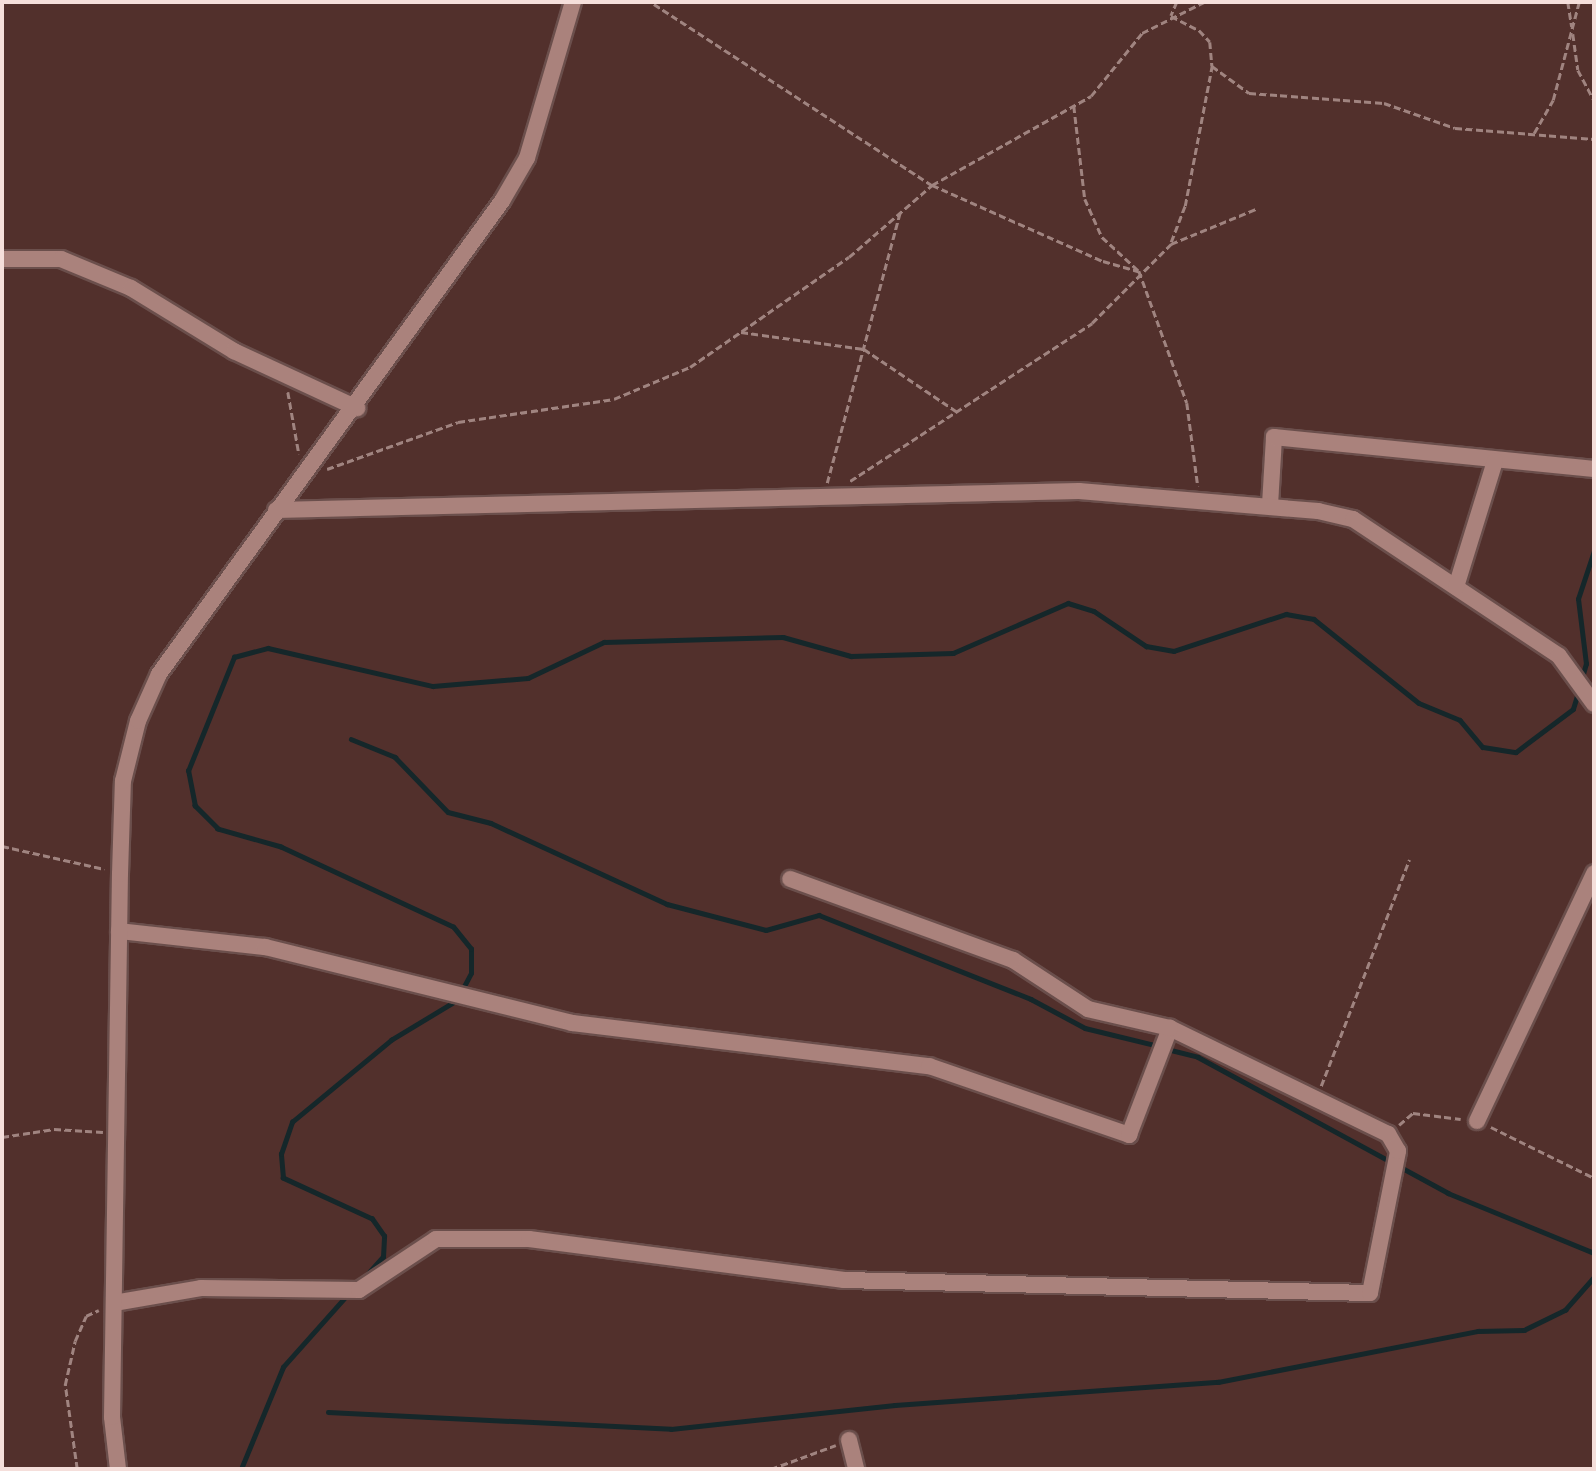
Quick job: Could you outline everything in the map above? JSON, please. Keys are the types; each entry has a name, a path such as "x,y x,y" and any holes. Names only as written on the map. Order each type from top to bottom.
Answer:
{"street":[{"path":"118,1469 114,1303 120,874 123,781 138,721 159,674 276,510 357,408 527,158 573,2"},
{"path":"2,259 61,259 131,288 234,351 357,408"},
{"path":"1270,505 1274,437 1594,469"},
{"path":"1456,587 1495,461"},
{"path":"276,510 1079,491 1270,505 1353,519 1559,656 1594,704"},
{"path":"1478,1121 1594,873"},
{"path":"114,1303 201,1287 359,1290 436,1239 529,1239 844,1280 1370,1293 1398,1151 1388,1134 1170,1028 1088,1009 1013,960 790,879"},
{"path":"119,931 265,947 585,1025 929,1066 1129,1135 1170,1028"},
{"path":"849,1440 856,1469"}],"path":[{"path":"1171,16 1177,2"},
{"path":"280,382 295,417 301,479 457,422 614,399 690,367 849,257 932,185 1091,96 1142,33 1171,16 1204,2"},
{"path":"1568,2 1578,70 1594,100"},
{"path":"1533,134 1553,100 1579,2"},
{"path":"654,4 932,185 1103,261 1139,271"},
{"path":"1171,16 1210,42 1212,66 1185,206 1171,244"},
{"path":"1212,66 1249,93 1384,103 1455,128 1594,139"},
{"path":"1074,106 1085,200 1102,237 1139,271 1187,403 1200,499"},
{"path":"847,483 1092,323 1139,271 1171,244 1256,209"},
{"path":"824,497 901,212"},
{"path":"740,332 863,349 959,412"},
{"path":"2,846 120,874"},
{"path":"1315,1099 1409,860"},
{"path":"1388,1134 1413,1113 1478,1121 1594,1178"},
{"path":"2,1137 54,1129 116,1133"},
{"path":"77,1469 65,1385 75,1341 86,1316 114,1303"},
{"path":"771,1469 849,1440"}],"waterway":[{"path":"1581,681 1586,664 1578,599 1594,551"},
{"path":"461,992 471,973 471,949 453,927 281,847 218,829 195,806 188,771 234,657 268,648 433,686 528,678 604,642 783,637 851,656 953,653 1068,603 1094,611 1146,646 1174,651 1286,614 1314,619 1419,703 1460,720 1483,747 1516,752 1573,709 1579,689"},
{"path":"351,739 395,757 448,812 491,823 667,904 766,930 819,915 1031,999 1085,1028 1159,1046"},
{"path":"362,1280 383,1257 384,1236 372,1219 283,1178 281,1154 292,1122 391,1040 457,1000"},
{"path":"1167,1049 1198,1057 1448,1193 1594,1253"},
{"path":"328,1412 671,1429 895,1405 1218,1382 1478,1331 1524,1330 1565,1310 1594,1277"},
{"path":"241,1469 283,1367 348,1294"}]}
